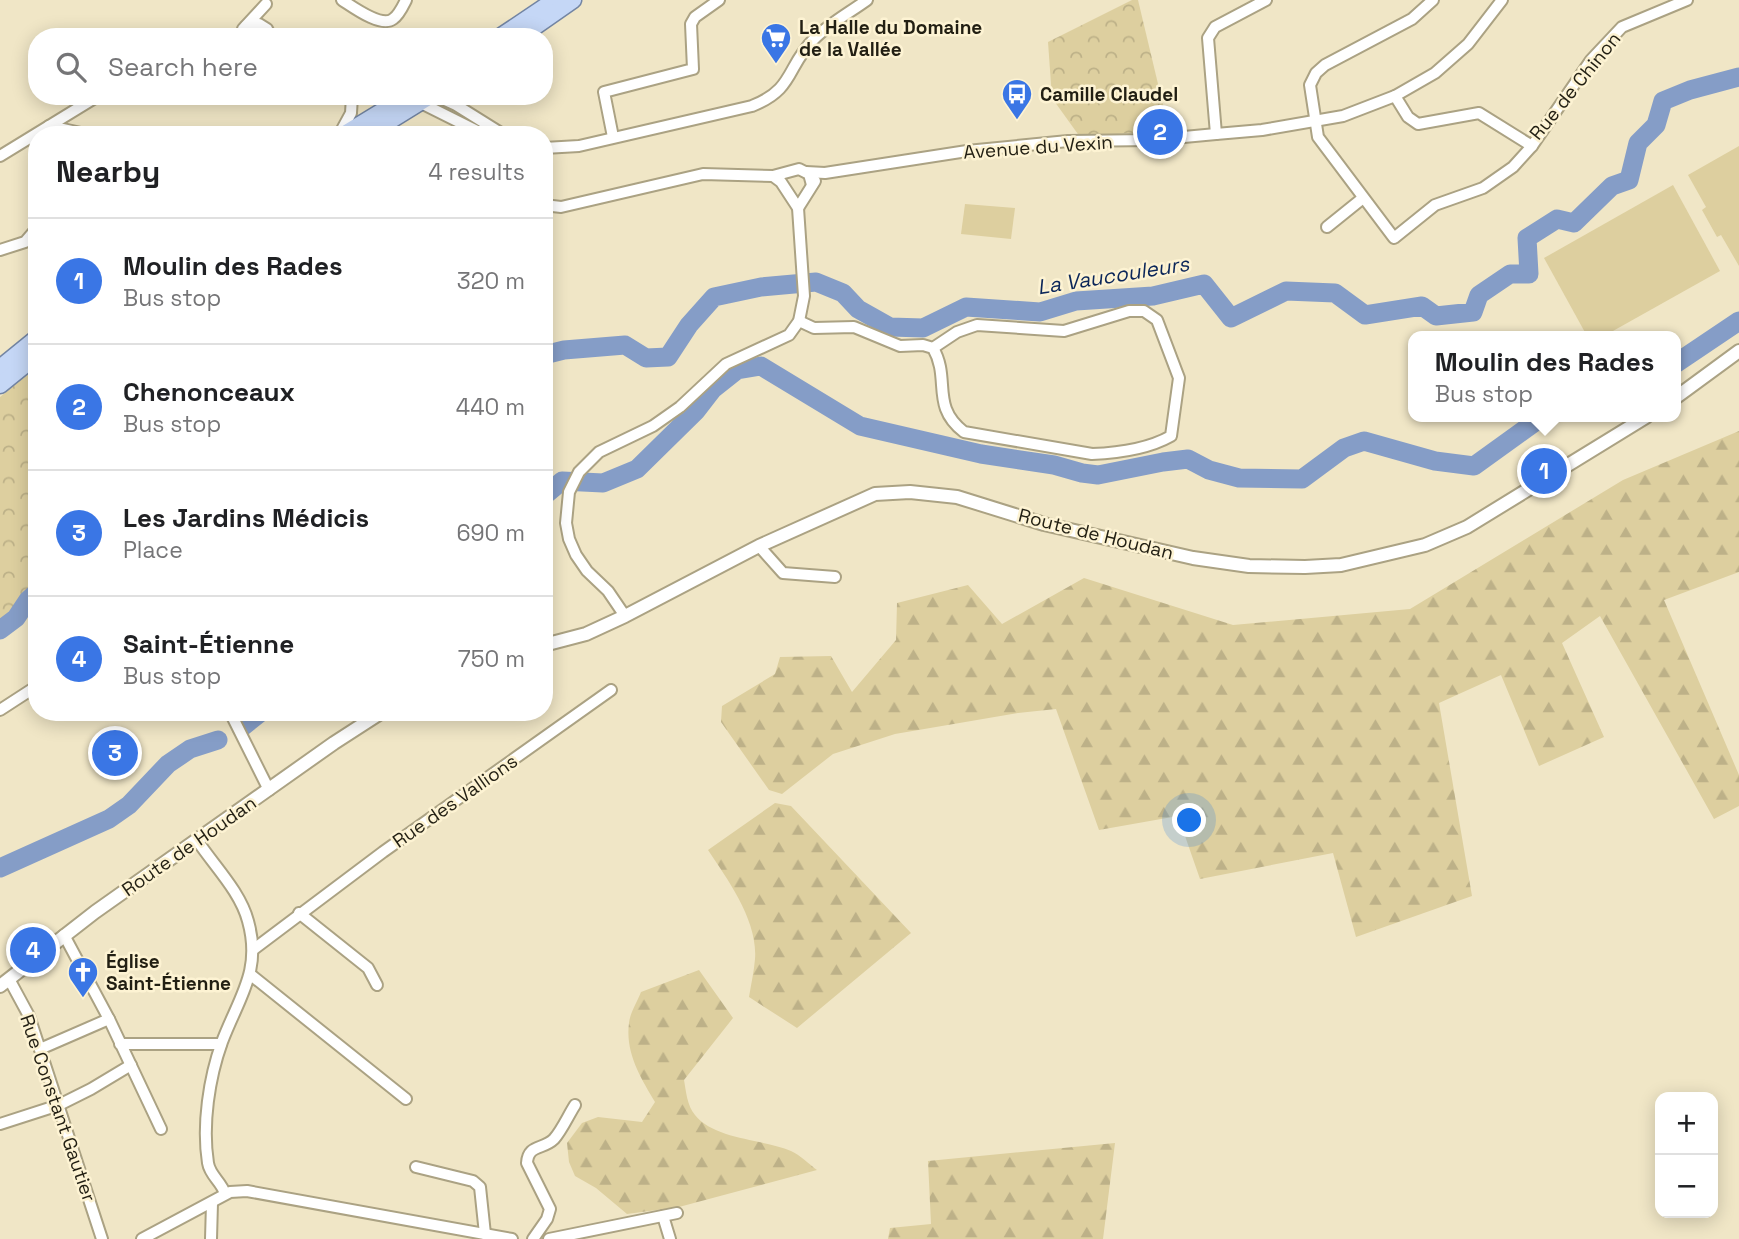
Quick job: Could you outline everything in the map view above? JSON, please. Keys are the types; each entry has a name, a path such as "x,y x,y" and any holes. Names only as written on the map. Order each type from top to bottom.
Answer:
{"main road":[{"path":"513,28 555,0"},
{"path":"533,28 573,0"},
{"path":"359,126 400,105"},
{"path":"379,126 406,105"},
{"path":"0,368 28,345"},
{"path":"0,385 28,362"}],"street":[{"path":"342,0 380,21 389,21 396,17 406,0"},
{"path":"613,137 604,92 693,69 691,24 695,17 719,0"},
{"path":"553,147 579,146 752,106 766,100 783,88 801,55 814,39 837,19 867,0"},
{"path":"1216,134 1208,38 1215,27 1266,0"},
{"path":"1433,0 1412,19 1325,65 1316,73 1310,85 1318,137 1394,238 1435,205 1483,188 1513,167 1532,146"},
{"name":"Avenue du Vexin","path":"806,172 825,173 1038,143 1152,140 1343,116 1395,96 1435,73 1468,44 1502,0"},
{"name":"Rue de Chinon","path":"1395,96 1408,117 1418,124 1479,113 1532,146 1591,60 1622,27 1687,0"},
{"path":"246,28 267,2"},
{"path":"266,28 261,12 267,2"},
{"path":"49,126 83,105"},
{"path":"345,126 351,105"},
{"path":"432,105 472,126"},
{"path":"459,105 478,126"},
{"path":"0,156 28,139"},
{"path":"553,206 561,207 703,174 773,176 799,169 806,172 811,178 809,190 798,197 791,196"},
{"path":"783,185 791,170"},
{"path":"798,208 809,190 825,173"},
{"path":"625,616 608,591 587,571 569,540 566,523 569,492 579,472 599,452 653,426 680,407 726,364 789,335 799,321 804,296 798,208 783,185 773,176"},
{"path":"1326,227 1363,198"},
{"path":"0,250 28,238"},
{"path":"799,321 814,328 854,327 900,346 923,345 933,348 939,358 944,410 952,423 964,432 1091,454 1157,443 1171,436 1179,379 1157,320 1144,311 1129,311 1064,331 977,325 957,332 933,348"},
{"path":"1681,394 1739,351"},
{"name":"Route de Houdan","path":"553,643 586,634 625,616 759,546 875,494 910,492 957,497 1044,524 1193,558 1258,567 1341,565 1425,545 1467,527 1638,422"},
{"path":"759,546 783,573 835,577"},
{"name":"Rue des Vallions","path":"254,948 611,690"},
{"path":"0,710 28,692"},
{"path":"234,721 269,790"},
{"name":"Route de Houdan","path":"4,983 64,935 368,721"},
{"path":"197,840 242,904 254,948 251,975 222,1044 208,1090 208,1164 225,1195"},
{"path":"299,913 369,968 377,985"},
{"path":"64,935 109,1019 161,1129"},
{"path":"251,975 406,1099"},
{"name":"Rue Constant Gautier","path":"4,983 29,1016 102,1239"},
{"path":"40,1049 109,1019"},
{"path":"120,1044 222,1044"},
{"path":"0,1124 59,1105 131,1065"},
{"path":"533,1239 547,1219 550,1209 527,1163 527,1155 534,1148 554,1139 575,1105"},
{"path":"416,1167 472,1181 480,1187 485,1234"},
{"path":"142,1239 230,1192 247,1191 444,1233 485,1234 512,1239"},
{"path":"211,1239 212,1203"},
{"path":"549,1239 677,1213"},
{"path":"663,1216 670,1239"}],"green space":[{"path":"1132,0 1138,0 1169,130 1080,137 1052,98 1048,42"},
{"path":"1739,146 1739,266 1721,235 1717,237 1702,210 1706,207 1688,175"},
{"path":"1673,185 1720,271 1613,331 1584,331 1544,258"},
{"path":"965,204 1015,208 1011,239 961,234"},
{"path":"28,374 28,609 0,634 0,397"},
{"path":"1739,431 1739,572 1664,600 1739,775 1739,806 1714,819 1600,616 1562,643 1604,737 1539,766 1501,675 1439,703 1472,896 1356,937 1333,853 1200,879 1178,816 1099,830 1056,709 895,734 833,754 782,794 769,790 721,722 722,706 775,674 780,657 831,656 852,692 896,640 897,603 968,585 1002,624 1084,578 1233,625 1410,609 1623,480"},
{"path":"775,803 791,806 911,933 797,1028 749,997 755,959 752,930 740,902 708,850"},
{"path":"699,970 733,1018 684,1080 692,1111 715,1129 791,1151 817,1170 679,1207 627,1214 596,1188 575,1176 569,1162 567,1143 582,1123 598,1117 642,1122 655,1102 629,1045 632,1011 641,992"},
{"path":"1115,1143 1103,1239 888,1239 890,1228 931,1224 928,1161"}],"waterway":[{"name":"La Vaucouleurs","path":"553,353 625,345 646,358 668,357 689,325 714,297 761,287 816,282 843,293 858,309 890,327 923,328 966,307 1040,312 1076,301 1153,296 1204,284 1231,318 1286,291 1335,293 1365,315 1422,306 1436,316 1473,312 1479,295 1510,274 1529,274 1527,238 1557,219 1574,223 1612,186 1629,180 1638,143 1656,125 1663,101 1690,90 1739,77"},
{"name":"La Vaucouleurs","path":"1681,360 1739,321"},
{"name":"La Vaucouleurs","path":"553,488 562,481 603,483 637,469 696,411 713,389 737,370 761,366 860,426 981,454 1098,475 1188,459 1209,470 1239,478 1302,479 1344,448 1364,441 1435,461 1474,466 1535,422"},
{"name":"La Vaucouleurs","path":"0,630 16,618 28,600"},
{"name":"La Vaucouleurs","path":"241,728 250,721"},
{"name":"La Vaucouleurs","path":"0,868 109,819 129,805 168,764 190,749 218,740"}],"place":[{"name":"La Halle du Domaine de la Vallée","path":"776,65"},
{"name":"Camille Claudel","path":"1017,121"},
{"name":"Chenonceaux","path":"1160,132"},
{"name":"Moulin des Rades","path":"1544,471"},
{"name":"Les Jardins Médicis","path":"115,753"},
{"name":"Saint-Étienne","path":"33,950"},
{"name":"Église Saint-Étienne","path":"83,999"}]}
